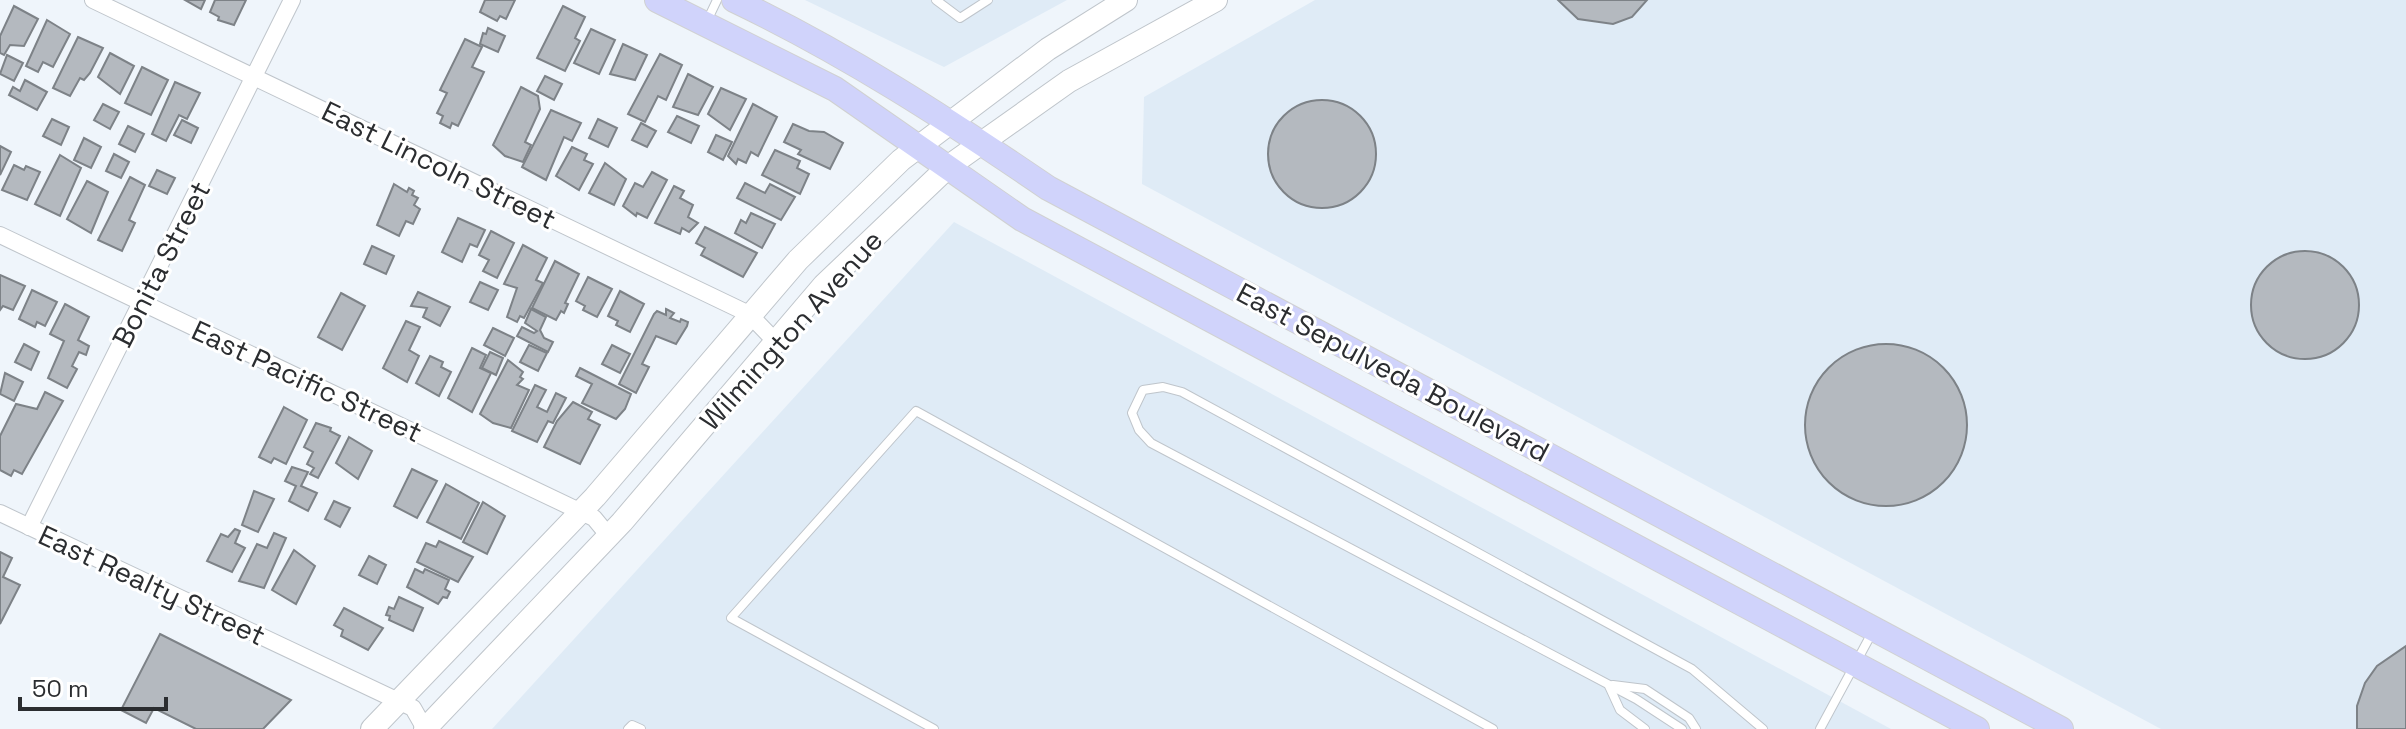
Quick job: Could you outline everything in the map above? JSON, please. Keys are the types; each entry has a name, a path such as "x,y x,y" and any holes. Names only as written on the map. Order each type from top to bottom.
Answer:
{"main road":[{"name":"East Sepulveda Boulevard","path":"657,0 835,89 1022,219 1977,729"},
{"name":"East Sepulveda Boulevard","path":"734,0 841,55 950,120 1048,188 2061,729"},
{"name":"Wilmington Avenue","path":"372,729 581,512 749,314 808,250 918,146 950,120 1048,49 1126,0"},
{"name":"Wilmington Avenue","path":"425,729 608,535 824,285 949,166 1069,81 1216,0"}],"street":[{"name":"East Lincoln Street","path":"93,0 749,314 776,342"},
{"name":"Bonita Street","path":"29,527 292,0"},
{"name":"East Pacific Street","path":"0,235 594,518 608,535"},
{"name":"East Realty Street","path":"0,513 413,708 425,729"}],"lane":[{"path":"705,24 717,0"},
{"path":"936,0 960,18 988,0"},
{"path":"1682,729 1608,685 1151,443 1139,430 1132,413 1143,390 1163,387 1182,392 1692,669 1763,729"},
{"path":"934,729 731,618 916,411 1493,729"},
{"path":"1820,729 1873,630"},
{"path":"1608,685 1620,710 1645,729"},
{"path":"1608,685 1645,689 1689,718 1696,729"},
{"path":"628,729 632,725 641,729"}],"shaded area":[{"path":"805,0 1067,0 944,67"},
{"path":"1315,0 2406,0 2406,729 2161,729 1142,184 1144,97"},
{"path":"954,222 1891,729 492,729"}],"building":[{"path":"185,0 205,0 201,9"},
{"path":"215,0 246,0 234,25 218,20 219,17 210,12"},
{"path":"485,0 515,0 506,19 500,16 497,21 480,12"},
{"path":"1558,0 1647,0 1632,17 1613,24 1578,19"},
{"path":"14,6 38,19 24,46 10,45 4,55 0,53 0,36"},
{"path":"563,6 585,17 575,38 580,41 565,71 537,58"},
{"path":"47,20 70,34 53,67 43,62 38,72 26,66"},
{"path":"488,28 505,36 498,52 480,44"},
{"path":"591,29 615,40 599,74 574,63"},
{"path":"78,37 103,48 90,73 84,80 80,78 70,96 53,88"},
{"path":"465,39 482,47 472,67 484,72 458,126 452,123 450,128 440,123 443,116 437,113 447,93 440,90"},
{"path":"623,44 647,55 635,80 610,74"},
{"path":"110,53 134,66 120,94 98,77"},
{"path":"660,54 682,65 666,100 658,96 645,122 628,114"},
{"path":"7,55 23,63 14,81 0,74"},
{"path":"142,67 168,80 151,115 125,103"},
{"path":"688,74 713,87 698,115 673,107"},
{"path":"545,76 562,84 554,100 537,91"},
{"path":"25,80 47,92 37,110 9,95 13,87 20,91"},
{"path":"175,82 200,93 187,119 179,115 166,141 152,134"},
{"path":"521,87 538,96 540,109 525,142 531,145 523,162 505,156 493,145"},
{"path":"721,88 746,99 730,130 708,114"},
{"path":"1322,100 1343,104 1360,116 1372,133 1376,154 1372,175 1360,192 1343,204 1322,208 1301,204 1284,192 1272,175 1268,154 1272,133 1284,116 1301,104"},
{"path":"103,104 119,112 110,129 94,120"},
{"path":"753,104 777,117 758,156 751,152 746,163 738,159 736,164 728,156"},
{"path":"551,110 581,123 572,141 564,137 546,180 522,167"},
{"path":"677,116 699,126 691,143 668,132"},
{"path":"52,119 69,127 61,145 43,136"},
{"path":"598,119 617,128 608,147 589,138"},
{"path":"182,120 198,128 191,143 174,135"},
{"path":"641,123 656,131 647,147 632,140"},
{"path":"793,124 809,131 824,132 843,143 830,169 798,154 801,150 784,142"},
{"path":"128,126 144,134 135,152 119,144"},
{"path":"716,135 732,142 723,160 708,152"},
{"path":"84,138 101,147 91,168 74,160"},
{"path":"0,146 11,152 0,175"},
{"path":"572,147 587,154 584,160 593,164 579,190 556,176"},
{"path":"775,150 800,161 797,168 809,174 800,194 762,175"},
{"path":"114,154 129,162 121,178 106,171"},
{"path":"60,155 81,168 60,216 35,204"},
{"path":"605,163 626,179 614,205 589,193"},
{"path":"14,165 40,172 27,200 2,190"},
{"path":"157,170 175,178 167,194 149,186"},
{"path":"652,172 667,180 647,218 637,213 636,216 623,206 635,183 643,187"},
{"path":"130,177 145,185 129,220 135,223 122,251 98,240"},
{"path":"87,181 108,192 91,233 67,219"},
{"path":"745,183 765,193 770,184 795,197 781,220 737,198"},
{"path":"394,184 407,192 409,188 414,191 412,195 418,198 414,205 420,209 413,224 406,221 399,236 377,225"},
{"path":"674,186 684,191 680,198 693,205 688,217 698,223 689,232 682,228 680,234 655,223"},
{"path":"751,213 775,224 762,248 735,233 741,220 746,223"},
{"path":"458,218 485,230 477,247 470,244 462,262 442,252"},
{"path":"705,227 757,253 743,277 701,255 705,248 696,243"},
{"path":"491,231 514,243 497,278 483,271 489,260 479,255"},
{"path":"523,245 547,258 536,280 543,283 524,318 520,316 517,322 507,317 517,288 504,284"},
{"path":"372,246 394,256 386,274 364,264"},
{"path":"2305,251 2326,255 2343,267 2355,284 2359,305 2355,326 2343,343 2326,355 2305,359 2284,355 2267,343 2255,326 2251,305 2255,284 2267,267 2284,255"},
{"path":"555,261 579,274 565,303 568,304 564,313 561,311 556,320 532,308"},
{"path":"0,275 25,286 13,310 3,306 0,310"},
{"path":"588,277 612,289 597,317 583,310 585,306 576,301"},
{"path":"480,282 498,290 488,310 470,302"},
{"path":"32,290 57,302 45,326 37,322 35,327 19,319"},
{"path":"620,291 644,304 630,332 616,325 618,321 608,316"},
{"path":"418,292 450,307 440,326 423,317 427,308 411,306"},
{"path":"341,293 365,306 342,350 318,337"},
{"path":"65,304 89,317 78,340 89,346 86,355 79,352 72,366 77,369 67,388 48,378 64,341 50,334"},
{"path":"531,309 546,317 540,330 544,338 553,342 548,352 517,336 522,327 534,333 537,331 525,323"},
{"path":"666,309 674,313 670,318 688,322 687,326 676,344 656,336 642,364 649,367 636,393 619,384 654,314 657,311 666,315"},
{"path":"406,321 420,327 409,350 419,356 407,382 383,368"},
{"path":"493,328 514,338 505,356 484,345"},
{"path":"24,344 39,352 31,370 15,362"},
{"path":"1886,344 1917,350 1943,368 1961,394 1967,425 1961,456 1943,482 1917,500 1886,506 1855,500 1829,482 1811,456 1805,425 1811,394 1829,368 1855,350"},
{"path":"529,345 547,353 538,371 520,362"},
{"path":"612,345 630,354 620,373 602,364"},
{"path":"472,348 486,355 480,368 491,373 472,412 448,398"},
{"path":"490,352 503,358 496,375 482,368"},
{"path":"430,356 443,362 441,367 451,372 439,396 416,383"},
{"path":"508,360 523,372 520,377 523,379 517,385 529,390 511,428 493,423 480,414"},
{"path":"580,368 631,394 625,409 616,419 582,403 592,384 576,376"},
{"path":"5,373 23,382 14,401 0,394"},
{"path":"535,385 546,390 537,407 547,412 556,393 566,398 553,423 548,421 537,442 512,431"},
{"path":"45,392 63,401 22,474 14,470 11,476 0,470 0,436 16,404 37,409"},
{"path":"573,402 592,412 588,419 600,425 580,464 544,447 557,421"},
{"path":"284,407 307,420 286,464 274,458 271,463 259,457"},
{"path":"316,423 331,428 330,431 340,436 318,478 310,474 314,468 307,464 313,452 304,447"},
{"path":"349,437 372,451 358,479 336,463"},
{"path":"292,467 308,472 301,486 317,493 308,511 289,501 296,486 285,481"},
{"path":"412,469 437,481 417,518 394,506"},
{"path":"446,484 479,503 461,539 427,522"},
{"path":"254,491 274,499 258,532 242,525"},
{"path":"334,501 350,508 340,527 325,519"},
{"path":"483,502 505,516 487,554 463,542"},
{"path":"235,529 240,531 235,543 245,548 232,572 207,561 221,534 228,537"},
{"path":"274,533 286,538 264,588 239,581 257,544 267,548"},
{"path":"439,541 473,557 458,582 417,562 426,543 436,547"},
{"path":"294,550 315,566 296,604 272,590"},
{"path":"0,552 12,558 3,577 20,585 0,624"},
{"path":"369,556 386,565 377,584 359,575"},
{"path":"415,569 423,573 425,569 449,580 445,589 450,592 447,598 443,597 438,604 407,587"},
{"path":"399,597 423,608 413,631 389,620 390,616 386,615 389,607 394,609"},
{"path":"344,608 383,628 368,650 341,636 343,630 334,625"},
{"path":"160,634 291,700 263,729 196,729 154,708 146,723 121,710"},
{"path":"2406,646 2406,729 2357,729 2357,706 2365,683 2377,666"}]}
